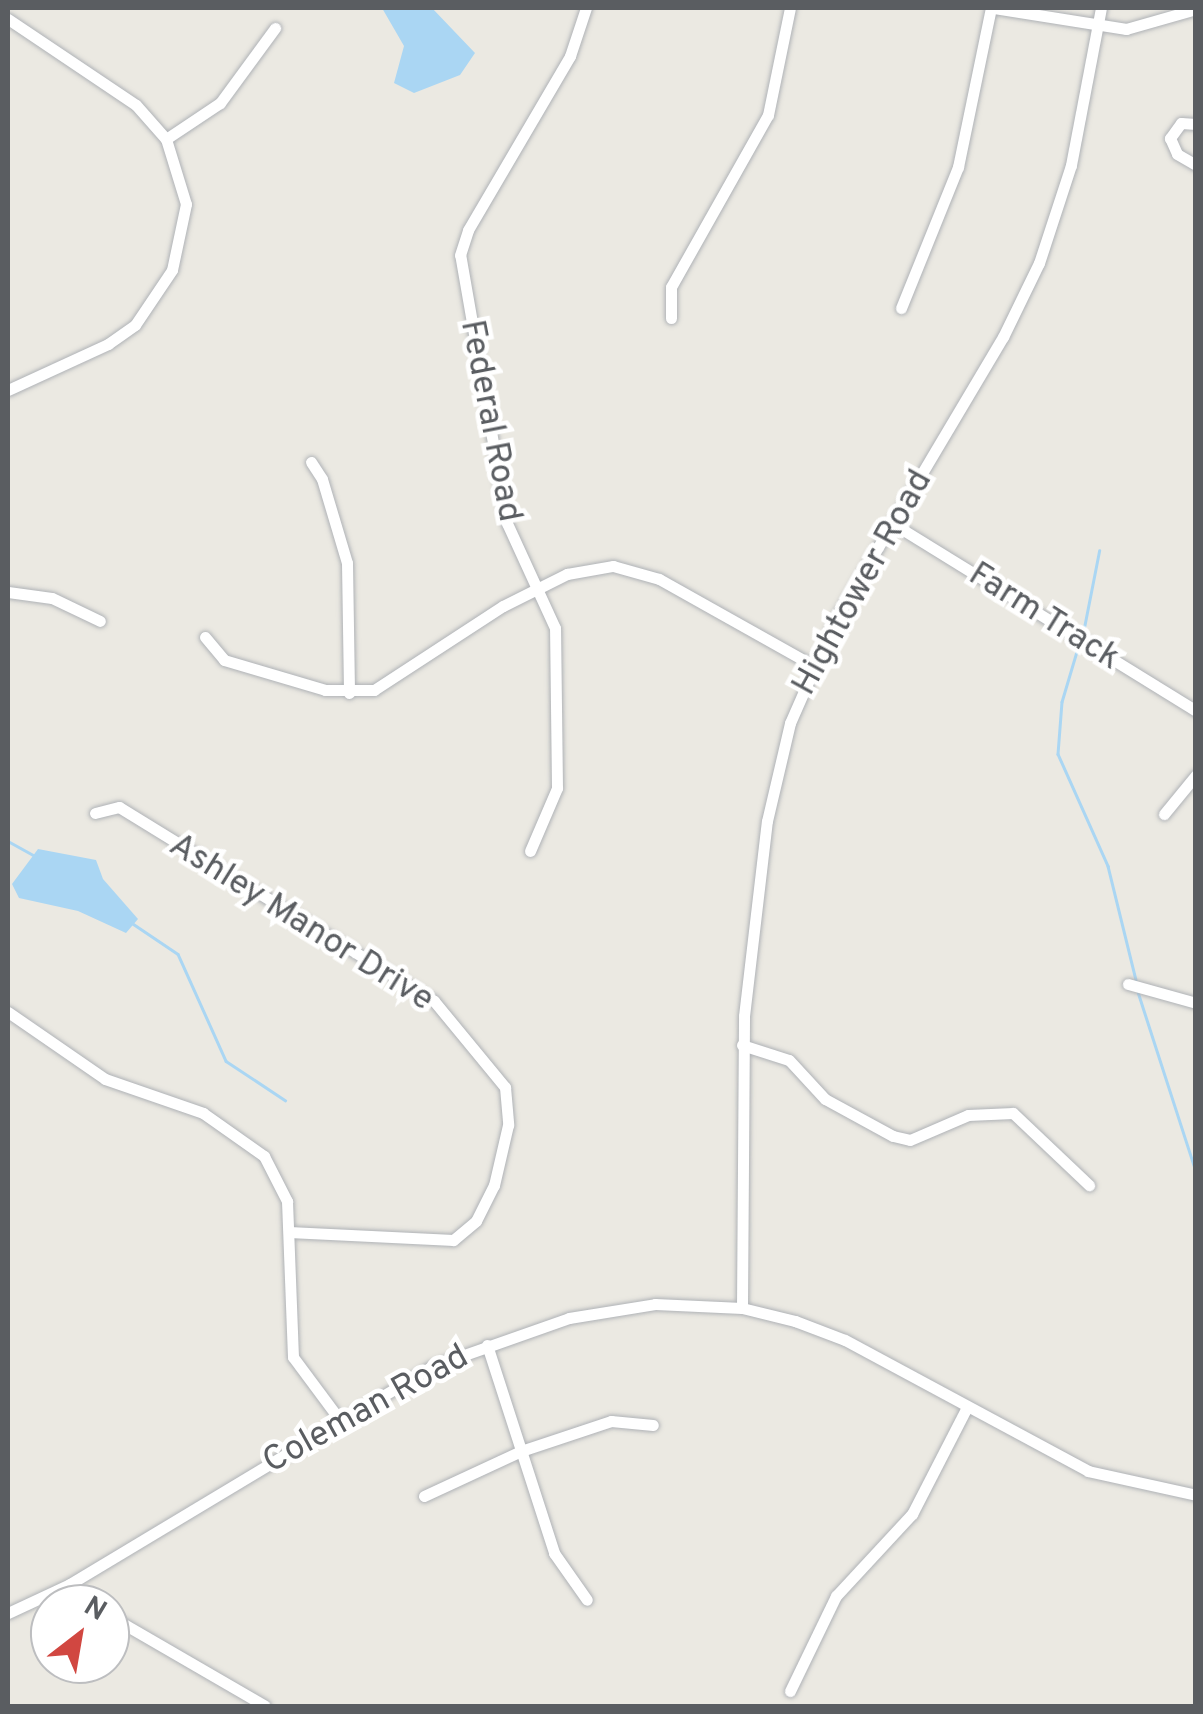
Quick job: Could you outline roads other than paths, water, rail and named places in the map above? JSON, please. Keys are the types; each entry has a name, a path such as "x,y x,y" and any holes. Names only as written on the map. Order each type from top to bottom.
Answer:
{"street":[{"name":"Federal Road","path":"530,851 552,805 559,770 555,628 507,523 460,255 468,230 570,56 586,8"},
{"path":"672,318 671,287 768,115 790,8"},
{"path":"901,308 958,167 992,8 1098,26 1140,28 1196,9"},
{"name":"Hightower Road","path":"742,1308 742,1045 774,781 812,665 1039,263 1071,165 1101,8"},
{"path":"8,19 122,94 166,139 182,185 185,224 157,299 108,344 8,390"},
{"path":"166,139 220,103 275,28"},
{"path":"1196,124 1181,123 1170,138 1177,154 1196,165"},
{"path":"311,462 322,479 347,563 349,693"},
{"name":"Farm Track","path":"892,524 1196,711"},
{"path":"205,637 224,660 349,693 395,682 476,622 538,588 588,568 637,570 812,665"},
{"path":"8,592 52,598 100,622"},
{"path":"1164,814 1196,775"},
{"name":"Ashley Manor Drive","path":"95,813 119,807 434,1002 506,1088 508,1125 494,1186 476,1221 453,1240 289,1232"},
{"path":"1128,984 1196,1003"},
{"path":"8,1012 104,1079 204,1114 264,1156 287,1201 286,1316 293,1356 339,1419"},
{"path":"742,1045 789,1060 825,1099 893,1136 910,1140 968,1116 1014,1113 1089,1185"},
{"name":"Coleman Road","path":"70,1584 339,1419 488,1344 622,1307 742,1308 844,1340 966,1409 1088,1471 1196,1496"},
{"path":"488,1344 554,1553 587,1600"},
{"path":"790,1691 830,1606 912,1514 966,1409"},
{"path":"424,1496 521,1451 611,1420 652,1426"},
{"path":"130,1628 265,1706"}],"water":[{"path":"382,8 432,8 475,53 460,75 414,93 394,83 404,46"},
{"path":"38,849 96,860 103,879 138,919 126,933 78,911 19,898 12,884"}],"waterway":[{"path":"1082,638 1099,551"},
{"path":"1079,645 1062,702 1058,754 1108,866 1136,980"},
{"path":"8,841 35,856"},
{"path":"132,923 178,954 226,1061 285,1100"},
{"path":"1138,992 1196,1172"}]}
